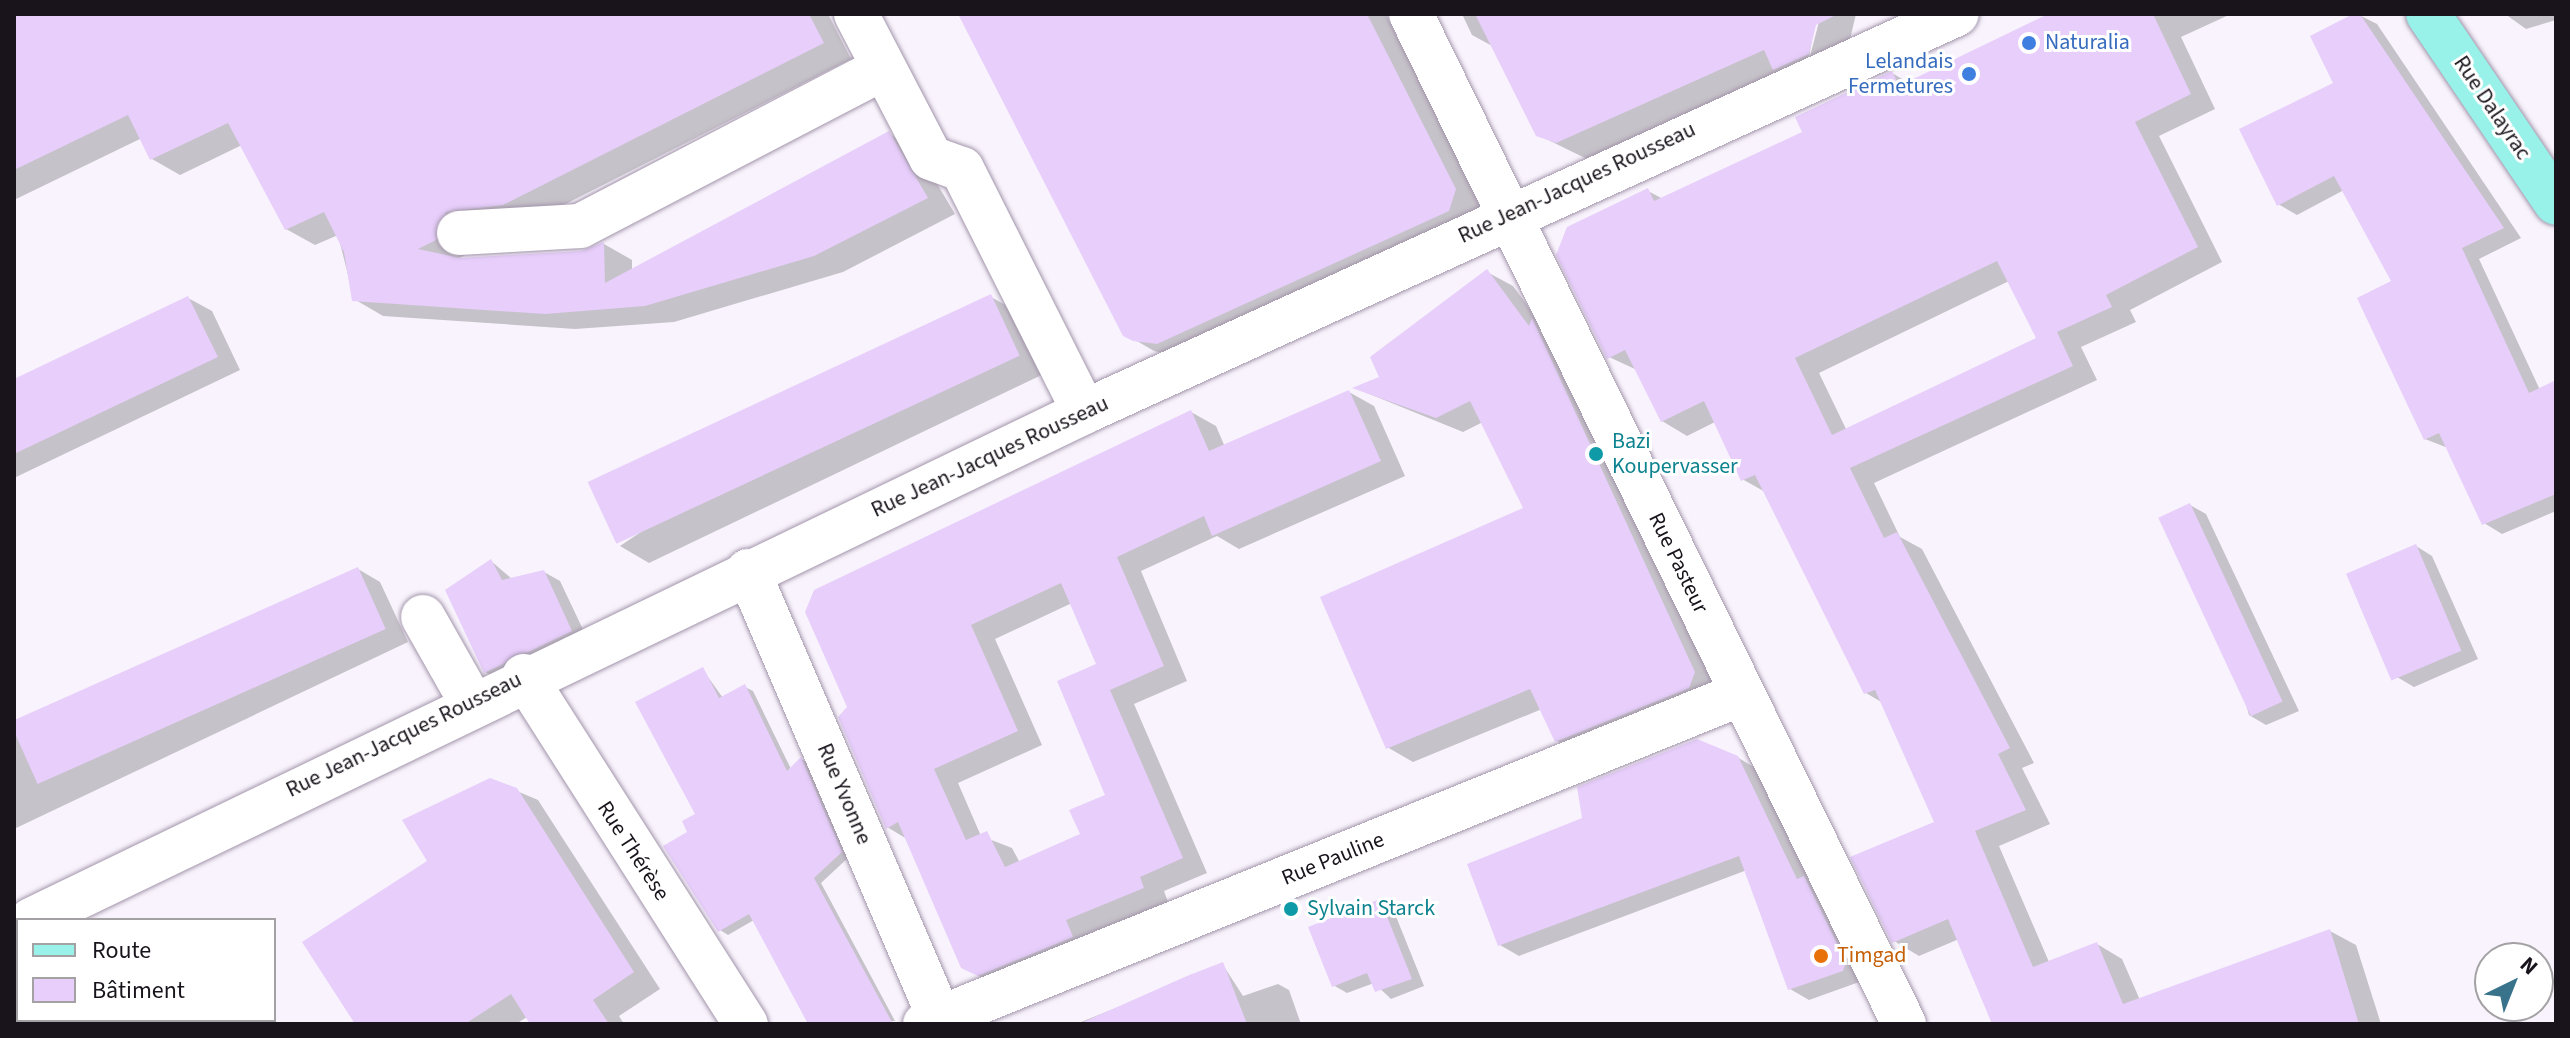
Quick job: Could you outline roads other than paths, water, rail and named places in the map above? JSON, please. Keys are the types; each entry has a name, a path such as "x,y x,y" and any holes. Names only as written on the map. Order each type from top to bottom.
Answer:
{"main road":[{"name":"Rue Dalayrac","path":"2428,14 2556,203"}],"street":[{"path":"856,14 931,158 962,169 1084,412"},
{"name":"Rue Pasteur","path":"1411,14 1511,212 1741,694 1904,1024"},
{"name":"Rue Jean-Jacques Rousseau","path":"35,918 524,676 1084,412 1511,212 1957,14"},
{"path":"459,233 580,226 883,68"},
{"name":"Rue Yvonne","path":"748,571 932,1021"},
{"path":"423,617 471,702"},
{"name":"Rue Thérèse","path":"524,676 746,1024"},
{"name":"Rue Pauline","path":"932,1021 1741,694"}],"place":[{"name":"Naturalia","path":"2029,43"},
{"name":"Lelandais Fermetures","path":"1969,74"},
{"name":"Bazi Koupervasser","path":"1596,454"},
{"name":"Sylvain Starck","path":"1291,909"},
{"name":"Timgad","path":"1821,956"}]}
